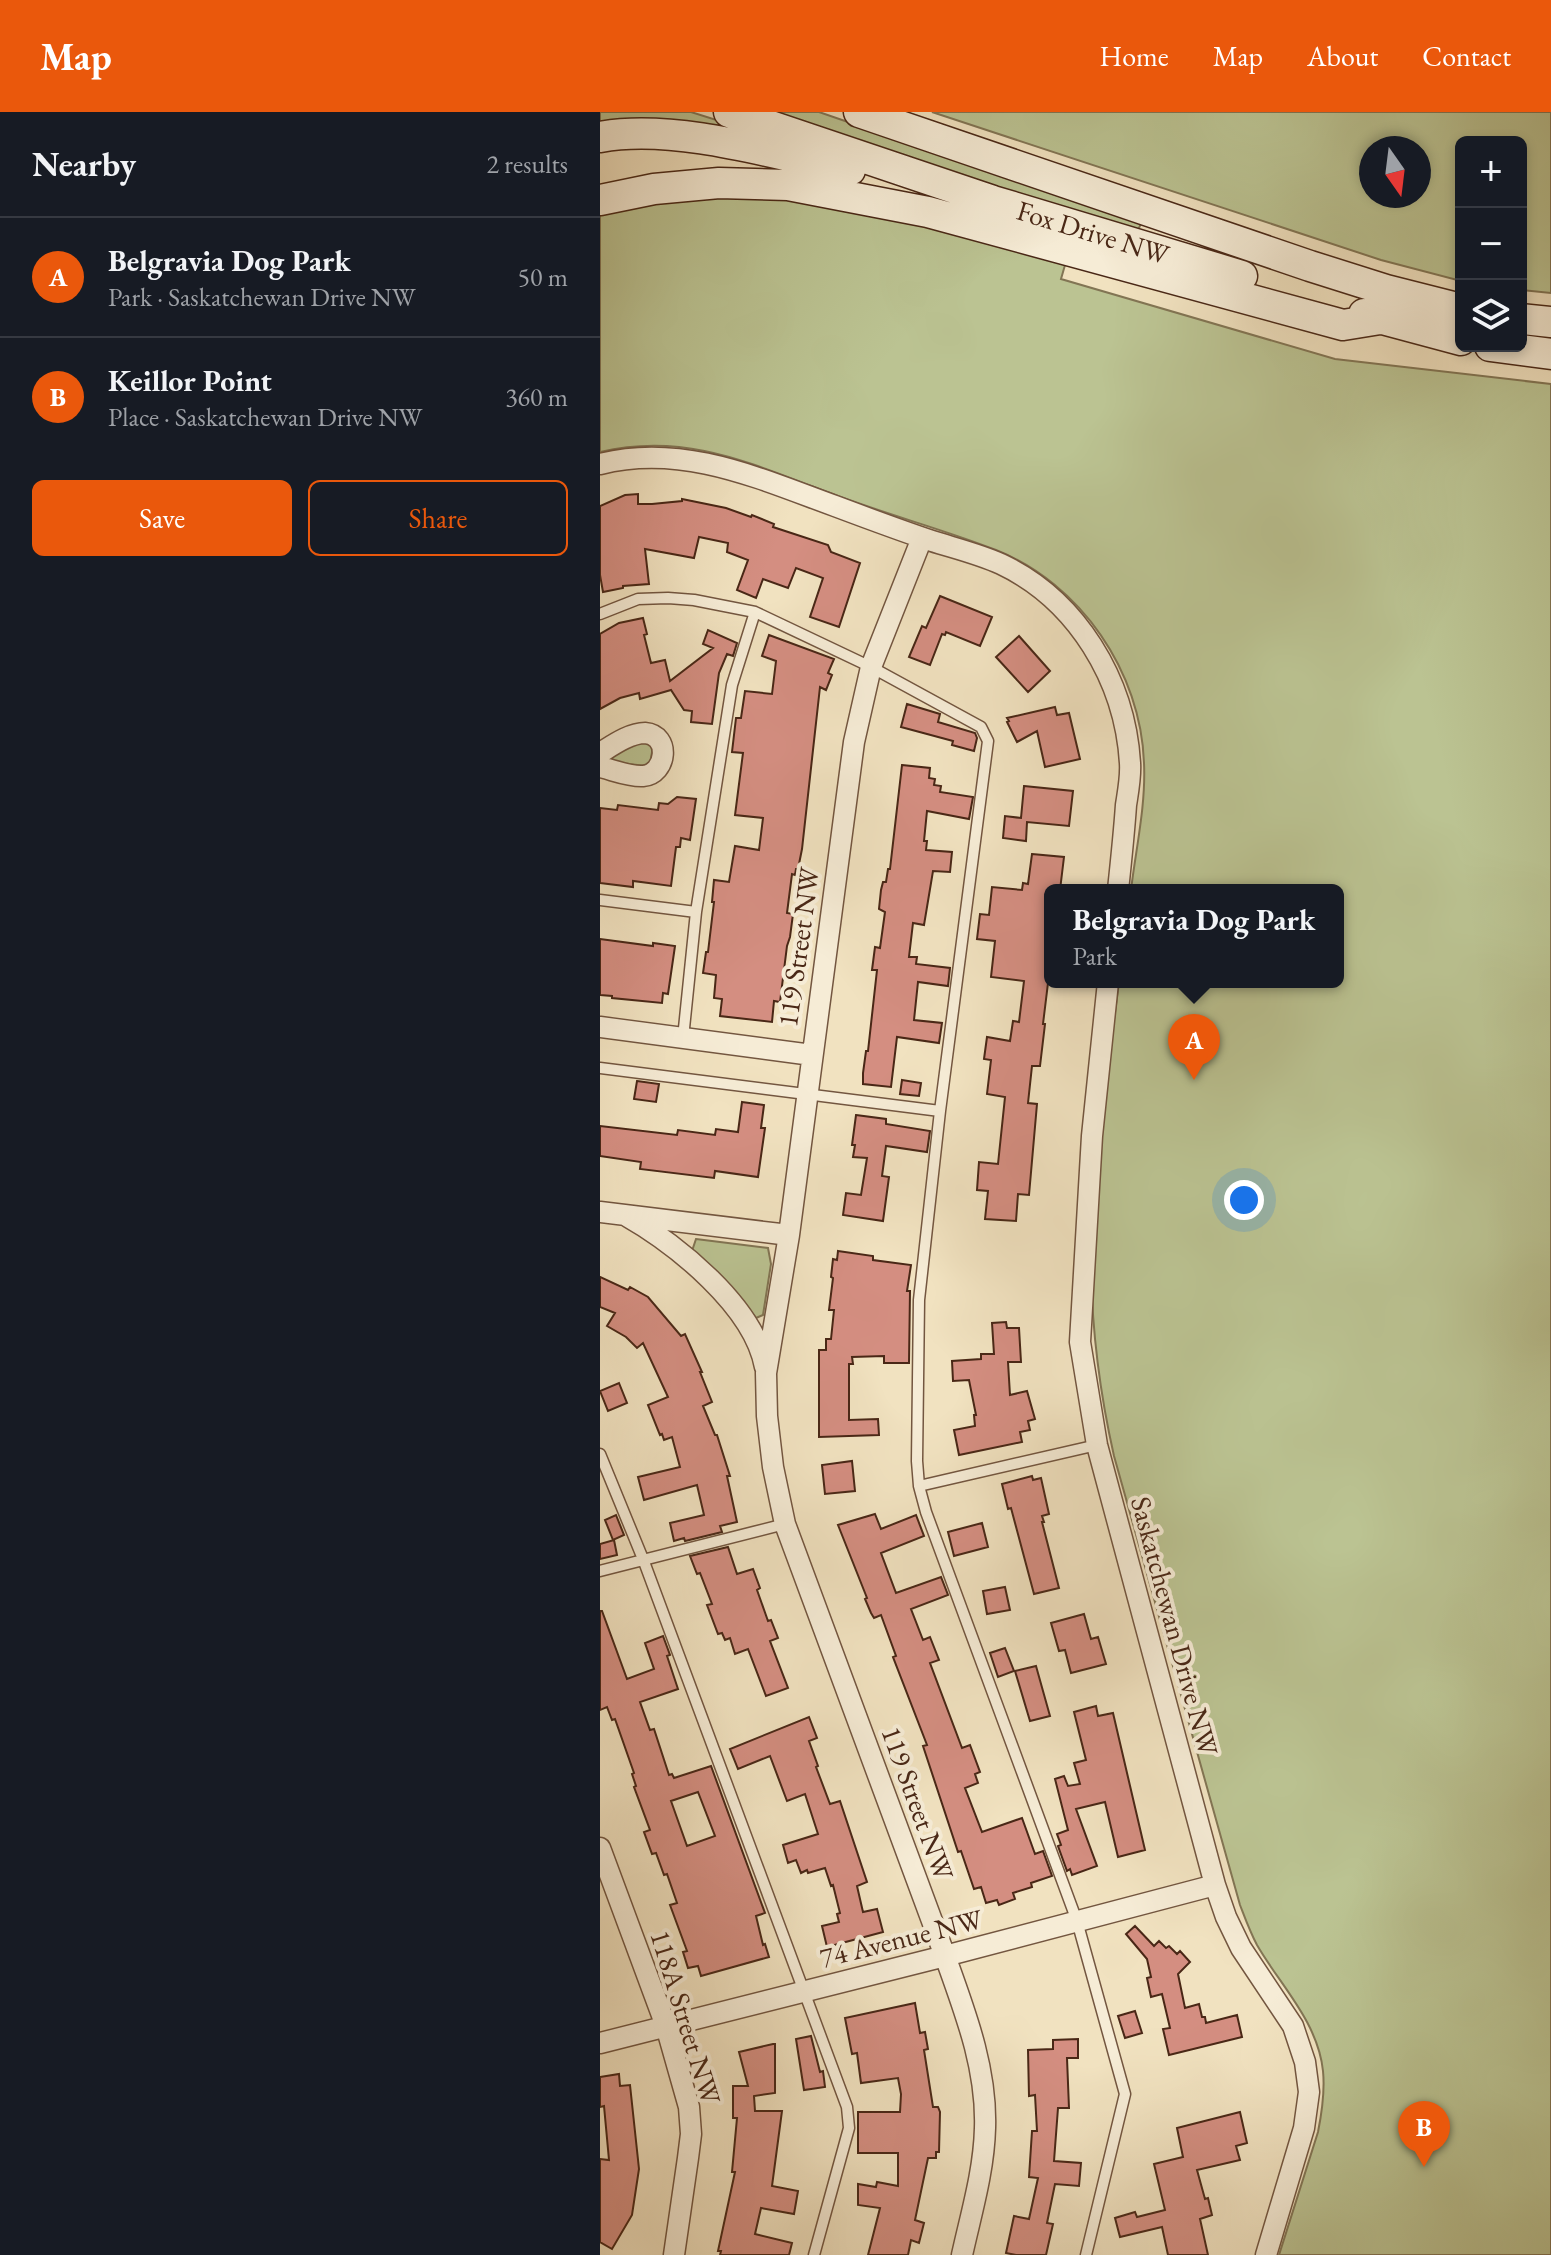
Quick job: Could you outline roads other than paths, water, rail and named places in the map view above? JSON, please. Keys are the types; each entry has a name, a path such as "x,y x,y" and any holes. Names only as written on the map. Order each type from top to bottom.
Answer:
{"main road":[{"name":"Fox Drive NW","path":"729,112 993,201 1380,319 1455,338"},
{"name":"Fox Drive NW","path":"859,112 1310,266 1455,307"},
{"path":"600,137 660,133 724,143 993,201"},
{"path":"600,200 654,189 719,183 788,185 928,212 1343,325 1380,319"},
{"path":"1527,320 1551,322"},
{"path":"1527,351 1551,354"}],"street":[{"path":"600,464 662,457 732,469 999,563 1033,583 1080,627 1107,670 1124,717 1130,768 1119,884"},
{"name":"119 Street NW","path":"766,1373 789,1235 854,742 871,667 922,538"},
{"path":"600,753 642,733 657,738 664,755 655,769 641,776 600,767"},
{"name":"Saskatchewan Drive NW","path":"1107,988 1092,1136 1080,1342 1097,1445 1215,1885 1241,1948 1293,2026 1305,2062 1309,2092 1304,2128 1266,2255"},
{"path":"600,1027 812,1055"},
{"path":"600,1212 789,1235"},
{"name":"119 Street NW","path":"625,1215 673,1246 694,1265 728,1300 754,1335 763,1357 773,1467 785,1524 970,2024 978,2059 985,2128 982,2159 962,2255"},
{"name":"118A Street NW","path":"600,1848 666,2026 689,2107 691,2134 674,2255"},
{"name":"74 Avenue NW","path":"600,2043 1215,1885"}],"lane":[{"path":"600,614 638,599 694,600 755,612 871,667 981,727 988,741 919,1300 916,1424 919,1486 1077,1921 1125,2094 1086,2255"},
{"path":"683,1038 696,912 732,685 755,612"},
{"path":"600,900 696,912"},
{"path":"600,1068 940,1111"},
{"path":"919,1486 1097,1445"},
{"path":"600,1454 643,1559 847,2107 849,2128 814,2255"},
{"path":"600,1571 785,1524"}],"place":[{"name":"Belgravia Dog Park","path":"1194,1080"},
{"name":"Keillor Point","path":"1424,2167"}]}
